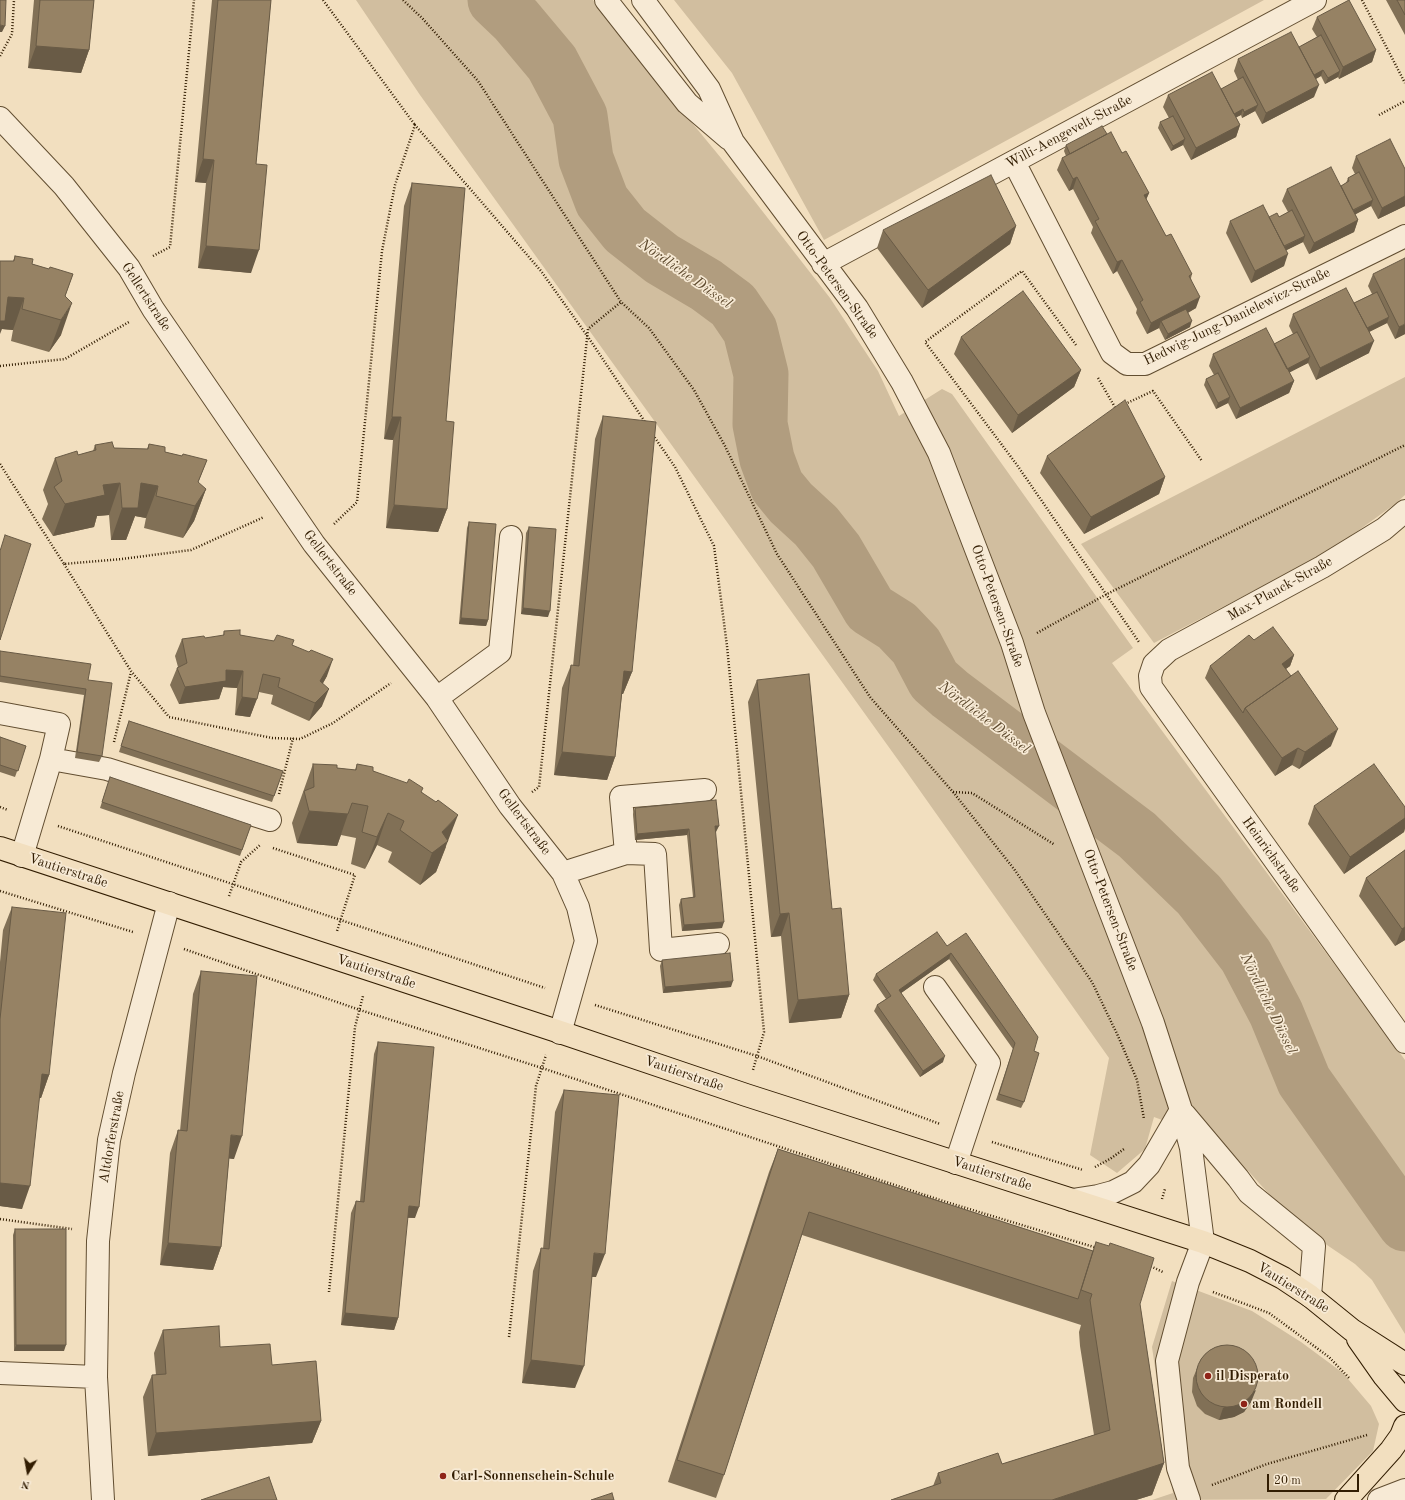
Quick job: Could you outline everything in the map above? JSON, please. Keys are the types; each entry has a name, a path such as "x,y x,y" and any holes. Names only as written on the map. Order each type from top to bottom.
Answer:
{"main road":[{"name":"Vautierstraße","path":"0,848 557,1031 746,1095 1203,1242 1250,1261 1283,1278 1310,1296 1352,1330"},
{"path":"1352,1330 1405,1364"},
{"path":"1352,1330 1404,1403"},
{"path":"1346,1500 1391,1450 1401,1436 1405,1426"}],"street":[{"name":"Otto-Petersen-Straße","path":"606,0 687,103 733,142"},
{"name":"Otto-Petersen-Straße","path":"643,0 709,89 733,142 857,308 902,382 939,453 1012,643 1034,713 1153,1023 1181,1110 1191,1148 1203,1242"},
{"name":"Willi-Aengevelt-Straße","path":"823,264 1315,0"},
{"name":"Gellertstraße","path":"0,118 64,186 129,268 152,309 314,544 437,698 510,806 564,873 578,907 586,941 557,1031"},
{"name":"Hedwig-Jung-Danielewicz-Straße","path":"1014,162 1112,353 1127,364 1145,364 1405,236"},
{"name":"Max-Planck-Straße","path":"1154,664 1169,650 1322,567 1384,529 1405,511"},
{"path":"437,698 500,652 511,537"},
{"name":"Heinrichstraße","path":"1154,664 1150,676 1152,688 1405,1042"},
{"path":"0,713 59,724 51,758 22,856"},
{"path":"51,758 107,769 270,820"},
{"path":"626,853 621,797 706,790"},
{"path":"564,873 626,853 655,854 661,950 718,944"},
{"name":"Altdorferstraße","path":"103,1500 96,1377 99,1232 109,1140 124,1073 169,903"},
{"path":"935,987 989,1063 956,1163"},
{"name":"Otto-Petersen-Straße","path":"1181,1110 1249,1193 1314,1246 1310,1296"},
{"path":"1072,1200 1113,1192 1133,1182 1149,1165 1181,1110"},
{"path":"1188,1498 1178,1468 1168,1361 1188,1282 1203,1242"},
{"path":"0,1374 96,1377"},
{"path":"1379,1500 1405,1490"}],"path":[{"path":"0,56 12,34 14,0"},
{"path":"129,268 170,247 194,0"},
{"path":"323,0 415,125 541,271 588,337 675,467 714,546 727,646 764,1032 746,1095"},
{"path":"403,0 423,19 478,81 621,302 648,328 694,390 725,446 777,554 870,697 953,792 1014,869 1092,982 1137,1080 1146,1126"},
{"path":"1362,0 1405,83"},
{"path":"1379,115 1405,101"},
{"path":"314,544 357,502 382,251 395,185 415,125"},
{"path":"1076,346 1022,271 925,342 1017,465 1154,664"},
{"path":"510,806 539,787 588,329 621,302"},
{"path":"0,366 65,359 152,309"},
{"path":"1098,378 1115,409 1153,391 1202,461"},
{"path":"1012,643 1038,632 1107,594 1405,445"},
{"path":"0,464 132,671 169,717 272,738 300,739 333,723 413,668"},
{"path":"64,564 122,559 191,550 288,506"},
{"path":"107,769 132,671"},
{"path":"953,792 972,793 1058,847 1085,846"},
{"path":"269,846 355,875 345,907"},
{"path":"0,891 159,940 360,1010 542,1068 943,1201 1102,1250"},
{"path":"329,1292 355,1027 370,970"},
{"path":"508,1337 536,1086 557,1031"},
{"path":"0,1219 99,1232"},
{"path":"1188,1282 1269,1313 1329,1356 1355,1384"},
{"path":"1188,1498 1267,1464 1368,1435"}],"shaded area":[{"path":"356,0 593,0 618,33 721,158 830,298 878,371 899,416 942,389 952,394 1133,648 1112,663 1405,1060 1405,1334 1372,1280 1355,1264 1327,1245 1278,1204 1222,1142 1154,1117 1145,1149 1117,1173 1090,1155 1109,1058 906,771 420,95"},
{"path":"674,0 1264,0 824,240 732,73"},
{"path":"1405,377 1405,495 1395,504 1330,551 1154,643 1081,544"},
{"path":"1172,1281 1252,1311 1301,1342 1343,1373 1371,1406 1379,1424 1373,1451 1326,1499 1152,1500 1173,1493 1152,1347"}],"building":[{"path":"0,0 6,0 5,26 0,25"},
{"path":"40,0 94,0 89,50 36,46"},
{"path":"218,0 271,0 256,164 267,165 259,250 206,246 214,160 203,159"},
{"path":"1349,0 1376,50 1343,67 1317,17"},
{"path":"1397,0 1405,0 1405,15"},
{"path":"1291,32 1319,85 1266,113 1238,59"},
{"path":"1321,35 1340,71 1328,78 1323,70 1314,75 1299,47"},
{"path":"1212,72 1240,125 1196,148 1168,95"},
{"path":"1243,77 1258,105 1244,112 1243,109 1234,114 1221,89"},
{"path":"1173,116 1185,139 1173,146 1160,122"},
{"path":"1102,126 1107,134 1070,154 1066,145"},
{"path":"1111,132 1122,153 1126,151 1149,193 1144,195 1166,236 1171,234 1192,274 1189,276 1200,297 1151,323 1140,302 1143,300 1122,260 1117,262 1095,221 1099,219 1077,177 1073,179 1062,158"},
{"path":"1390,139 1405,169 1405,196 1382,208 1356,156"},
{"path":"1331,167 1358,220 1314,243 1287,189"},
{"path":"1359,172 1373,200 1353,210 1341,186 1349,181 1348,178"},
{"path":"991,175 1016,226 928,290 883,230"},
{"path":"412,183 465,188 446,421 454,422 447,509 394,505 401,417 392,417"},
{"path":"1263,205 1288,254 1255,271 1230,221"},
{"path":"1292,210 1305,236 1284,246 1269,217 1277,213 1279,217"},
{"path":"15,256 33,259 32,264 49,269 50,267 73,274 65,296 72,303 61,320 22,309 24,298 8,297 5,321 0,321 0,261 14,261"},
{"path":"1405,258 1405,324 1399,327 1373,274"},
{"path":"1346,288 1374,341 1320,368 1293,314"},
{"path":"1023,291 1081,370 1018,415 961,337"},
{"path":"1377,292 1389,317 1367,328 1354,303"},
{"path":"1186,309 1192,321 1168,334 1161,321"},
{"path":"1266,328 1294,381 1240,408 1213,354"},
{"path":"1297,332 1310,357 1287,369 1274,344"},
{"path":"1218,373 1230,397 1218,403 1206,379"},
{"path":"1125,400 1165,477 1091,517 1047,456"},
{"path":"603,416 656,422 632,672 624,671 615,757 562,752 571,665 579,666"},
{"path":"112,442 114,448 148,449 149,444 165,447 165,452 182,456 183,454 207,460 198,482 206,489 195,506 156,496 158,486 141,483 138,508 122,508 120,483 103,485 105,495 65,504 54,487 62,481 55,458 77,451 78,455 96,450 95,445"},
{"path":"469,522 496,524 488,620 461,618"},
{"path":"529,527 556,529 550,611 523,608"},
{"path":"5,535 31,544 0,640 0,551"},
{"path":"1273,627 1294,655 1282,664 1291,676 1245,708 1243,713 1210,666 1249,635 1254,640"},
{"path":"240,630 240,635 274,641 277,635 294,640 292,645 309,652 311,650 333,659 320,681 329,689 315,703 278,687 280,678 263,674 257,699 242,697 243,671 226,670 226,681 185,687 177,668 187,663 182,639 204,636 205,638 224,635 224,631"},
{"path":"0,651 91,664 88,680 112,683 102,756 77,752 86,689 0,676"},
{"path":"1298,671 1338,729 1305,752 1298,748 1282,758 1245,708"},
{"path":"809,674 832,909 841,908 849,995 798,1000 789,913 780,914 757,680"},
{"path":"129,721 283,771 274,796 121,746"},
{"path":"0,737 26,746 18,771 0,765"},
{"path":"313,764 337,765 337,768 356,770 357,764 373,767 373,771 407,783 409,779 423,788 421,792 436,802 438,800 458,815 442,832 448,841 432,853 400,830 404,821 388,813 377,837 362,832 368,806 352,803 348,814 309,811 304,791 314,787"},
{"path":"1374,764 1405,807 1405,818 1350,857 1314,806"},
{"path":"110,777 251,825 242,850 102,802"},
{"path":"716,800 719,826 715,826 724,922 684,925 681,899 695,897 689,829 637,834 635,808"},
{"path":"1405,850 1405,927 1402,929 1366,878"},
{"path":"12,907 66,913 49,1075 42,1074 30,1186 0,1183 0,1019"},
{"path":"937,932 947,946 966,933 1038,1037 1034,1051 1039,1053 1024,1102 999,1094 1015,1043 951,953 899,990 945,1056 923,1071 877,1005 891,996 876,974"},
{"path":"730,953 733,981 665,987 662,960"},
{"path":"201,971 257,976 242,1136 231,1135 221,1247 168,1243 178,1130 187,1131"},
{"path":"378,1042 434,1047 419,1207 409,1206 398,1318 345,1313 356,1201 364,1202"},
{"path":"564,1090 619,1095 605,1254 594,1253 584,1366 531,1360 541,1248 549,1249"},
{"path":"778,1149 1093,1251 1078,1299 809,1212 724,1475 677,1460"},
{"path":"15,1229 66,1229 66,1345 16,1345"},
{"path":"1096,1242 1109,1246 1110,1243 1154,1258 1140,1304 1164,1463 1052,1500 891,1500 941,1483 938,1473 998,1453 1002,1464 1110,1430 1090,1300 1092,1294 1081,1290"},
{"path":"219,1326 220,1347 270,1344 272,1365 316,1361 321,1421 156,1433 152,1375 166,1374 163,1330"},
{"path":"1227,1345 1239,1347 1249,1354 1256,1364 1258,1376 1256,1388 1249,1398 1239,1405 1227,1407 1215,1405 1205,1398 1198,1388 1196,1376 1198,1364 1205,1354 1215,1347"},
{"path":"269,1477 277,1500 201,1500"},
{"path":"612,1493 614,1500 591,1500"}],"waterway":[{"name":"Nördliche Düssel","path":"495,0 516,20 552,63 580,116 586,159 602,201 625,230 662,259 706,285 733,305 750,330 761,374 760,424 767,459 777,486 791,503 816,526 836,551 870,609 897,626 916,646 934,680 950,694 1137,835 1199,895 1246,956 1276,1013 1304,1081 1405,1224"}],"place":[{"name":"il Disperato","path":"1208,1376"},
{"name":"am Rondell","path":"1244,1404"},
{"name":"Carl-Sonnenschein-Schule","path":"443,1476"}]}
